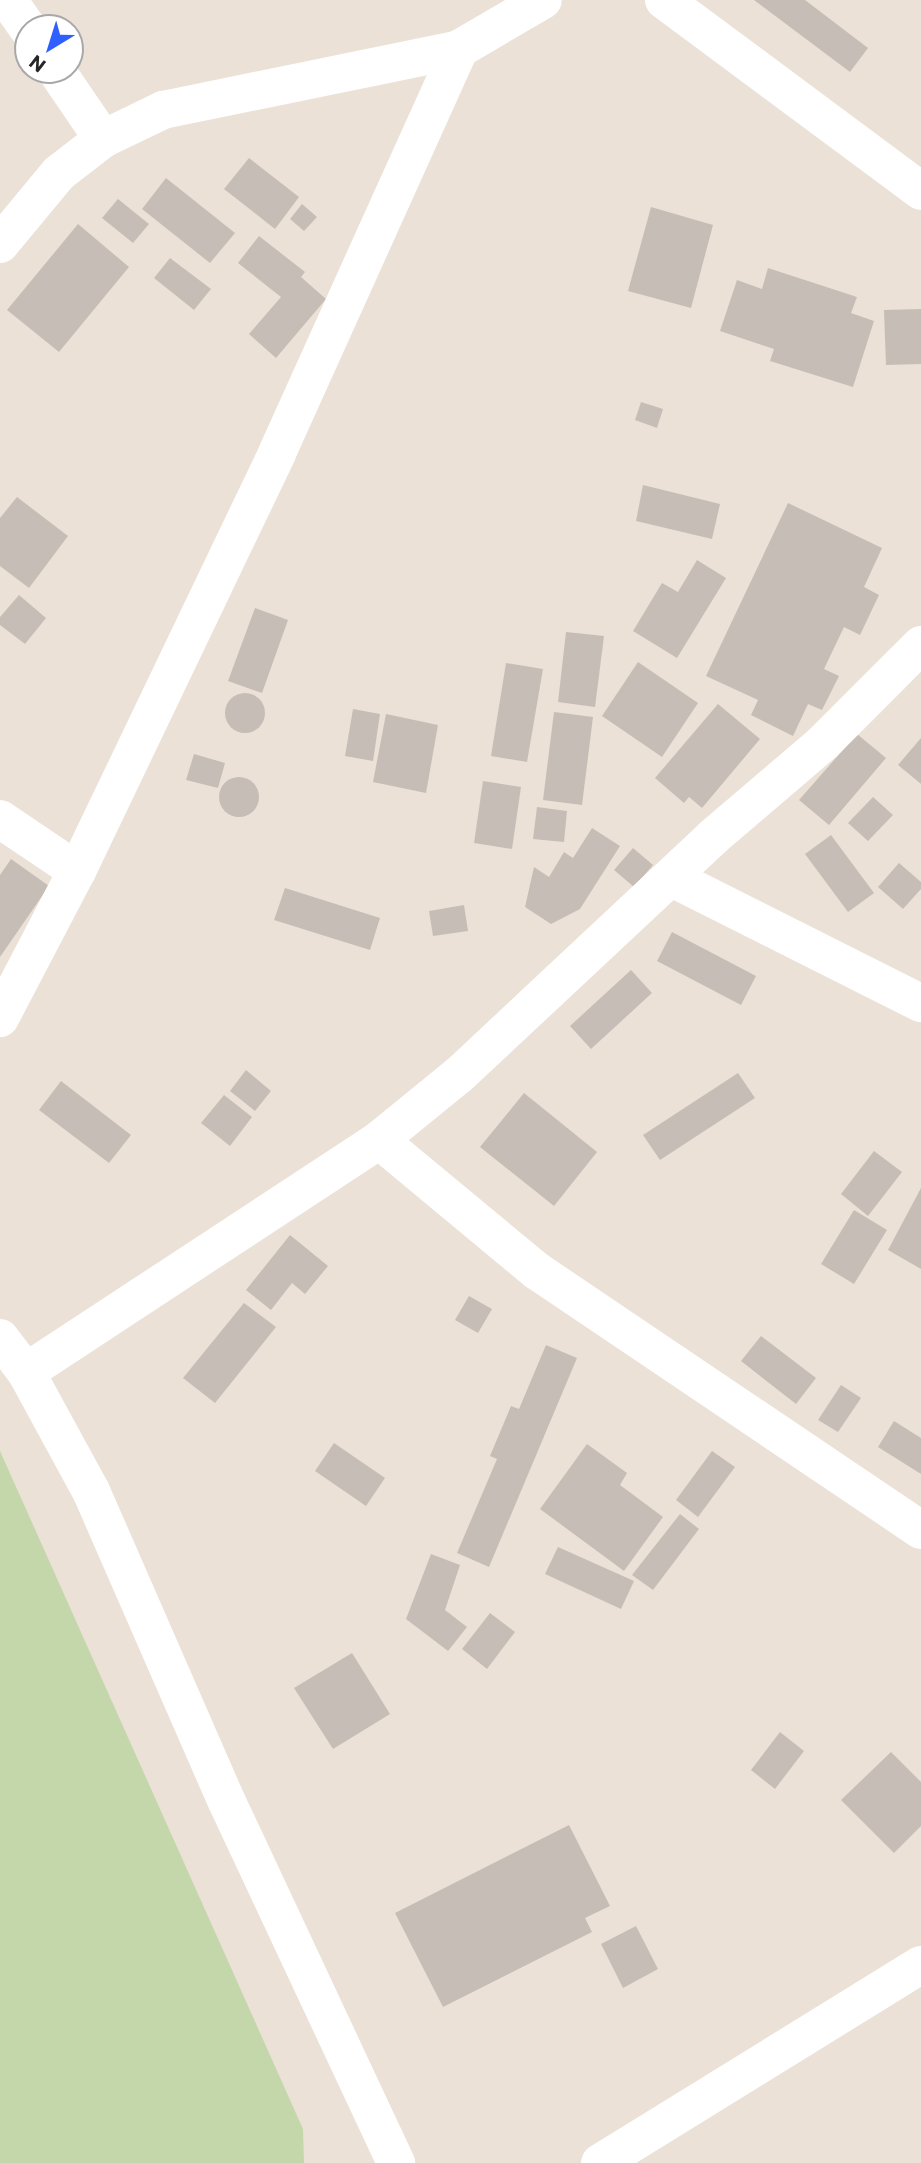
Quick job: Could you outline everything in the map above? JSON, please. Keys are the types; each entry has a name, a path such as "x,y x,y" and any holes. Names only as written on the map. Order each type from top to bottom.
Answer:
{"street":[{"path":"0,244 59,173 103,139 163,110 459,49 543,0"},
{"path":"664,0 921,191"},
{"path":"0,1018 77,871 277,453 459,49"},
{"path":"66,84 103,139"},
{"path":"26,1372 379,1140 460,1074 823,743 921,645"},
{"path":"0,819 77,871"},
{"path":"672,878 921,1003"},
{"path":"379,1140 537,1271 921,1530"},
{"path":"0,1338 26,1372 91,1491 228,1802 396,2163"},
{"path":"600,2163 921,1965"}],"green space":[{"path":"0,1451 303,2129 304,2163 0,2163"}],"building":[{"path":"754,0 805,0 868,48 850,72"},
{"path":"249,158 299,197 275,229 224,189"},
{"path":"166,178 235,233 210,263 142,209"},
{"path":"118,199 149,224 133,243 102,218"},
{"path":"302,204 317,217 304,231 290,219"},
{"path":"651,207 713,225 691,308 628,291"},
{"path":"78,224 129,267 59,352 7,310"},
{"path":"259,236 305,272 301,277 326,299 276,358 249,334 281,297 238,263"},
{"path":"170,258 211,289 194,310 154,278"},
{"path":"768,268 857,297 851,313 874,321 853,387 770,361 774,349 720,331 737,280 762,289"},
{"path":"921,309 921,364 886,365 884,310"},
{"path":"641,402 663,409 657,428 635,420"},
{"path":"643,485 720,504 712,539 636,521"},
{"path":"17,497 68,536 29,588 0,566 0,518"},
{"path":"788,503 882,548 864,587 879,595 860,635 844,627 824,669 839,676 822,710 808,704 793,736 751,715 758,700 706,676"},
{"path":"697,560 726,578 677,658 633,631 662,583 678,592"},
{"path":"19,595 46,618 25,644 0,625 0,617"},
{"path":"255,608 288,620 262,693 228,681"},
{"path":"566,632 604,636 595,707 558,702"},
{"path":"638,662 698,703 662,757 602,716"},
{"path":"506,663 543,669 527,762 491,756"},
{"path":"245,693 259,699 265,713 259,727 245,733 231,727 225,713 231,699"},
{"path":"718,704 760,739 702,808 689,797 684,803 655,778"},
{"path":"353,709 380,714 373,761 345,756"},
{"path":"554,712 593,717 582,805 543,800"},
{"path":"386,714 438,725 426,793 373,782"},
{"path":"857,734 886,758 829,825 799,800"},
{"path":"921,738 921,784 898,765"},
{"path":"194,754 225,763 218,788 186,780"},
{"path":"239,777 253,783 259,797 253,811 239,817 225,811 219,797 225,783"},
{"path":"483,781 521,787 512,849 474,843"},
{"path":"873,797 893,815 868,841 848,823"},
{"path":"537,807 567,811 564,842 533,839"},
{"path":"592,828 620,846 580,909 551,924 525,907 534,867 549,877 564,852 573,858"},
{"path":"831,835 874,893 848,912 805,854"},
{"path":"633,848 653,865 634,887 614,870"},
{"path":"11,859 49,886 0,957 0,875"},
{"path":"899,863 921,882 921,889 903,909 878,887"},
{"path":"285,888 380,918 370,950 274,920"},
{"path":"464,905 468,931 433,936 429,911"},
{"path":"672,932 756,976 741,1005 657,961"},
{"path":"631,970 652,993 591,1049 570,1026"},
{"path":"246,1070 271,1091 255,1111 230,1091"},
{"path":"738,1073 755,1098 660,1160 643,1135"},
{"path":"61,1081 131,1135 109,1163 39,1110"},
{"path":"524,1093 597,1152 554,1206 480,1147"},
{"path":"224,1095 252,1117 230,1146 201,1123"},
{"path":"874,1151 902,1172 868,1216 841,1194"},
{"path":"921,1188 921,1269 888,1250"},
{"path":"854,1210 887,1230 854,1284 821,1264"},
{"path":"290,1235 328,1266 305,1294 292,1283 271,1310 246,1290"},
{"path":"469,1296 492,1309 478,1333 455,1320"},
{"path":"244,1303 276,1327 215,1403 183,1378"},
{"path":"761,1336 816,1378 796,1404 741,1361"},
{"path":"546,1345 577,1358 489,1567 457,1553 497,1459 490,1456 511,1406 519,1409"},
{"path":"841,1385 861,1398 838,1432 818,1420"},
{"path":"894,1421 921,1438 921,1474 878,1447"},
{"path":"334,1443 385,1478 366,1506 315,1471"},
{"path":"587,1444 627,1473 620,1485 663,1517 624,1571 540,1509"},
{"path":"712,1451 735,1467 698,1517 676,1500"},
{"path":"680,1514 699,1529 653,1590 632,1575"},
{"path":"558,1547 634,1581 621,1609 545,1574"},
{"path":"431,1554 460,1565 445,1610 467,1627 448,1651 406,1619"},
{"path":"490,1613 515,1632 487,1669 462,1649"},
{"path":"352,1653 390,1714 333,1749 294,1688"},
{"path":"780,1732 804,1751 775,1789 751,1770"},
{"path":"891,1752 921,1782 921,1826 894,1853 841,1800"},
{"path":"569,1825 610,1906 585,1918 592,1932 443,2007 395,1913"},
{"path":"636,1926 658,1969 623,1988 601,1944"}]}
